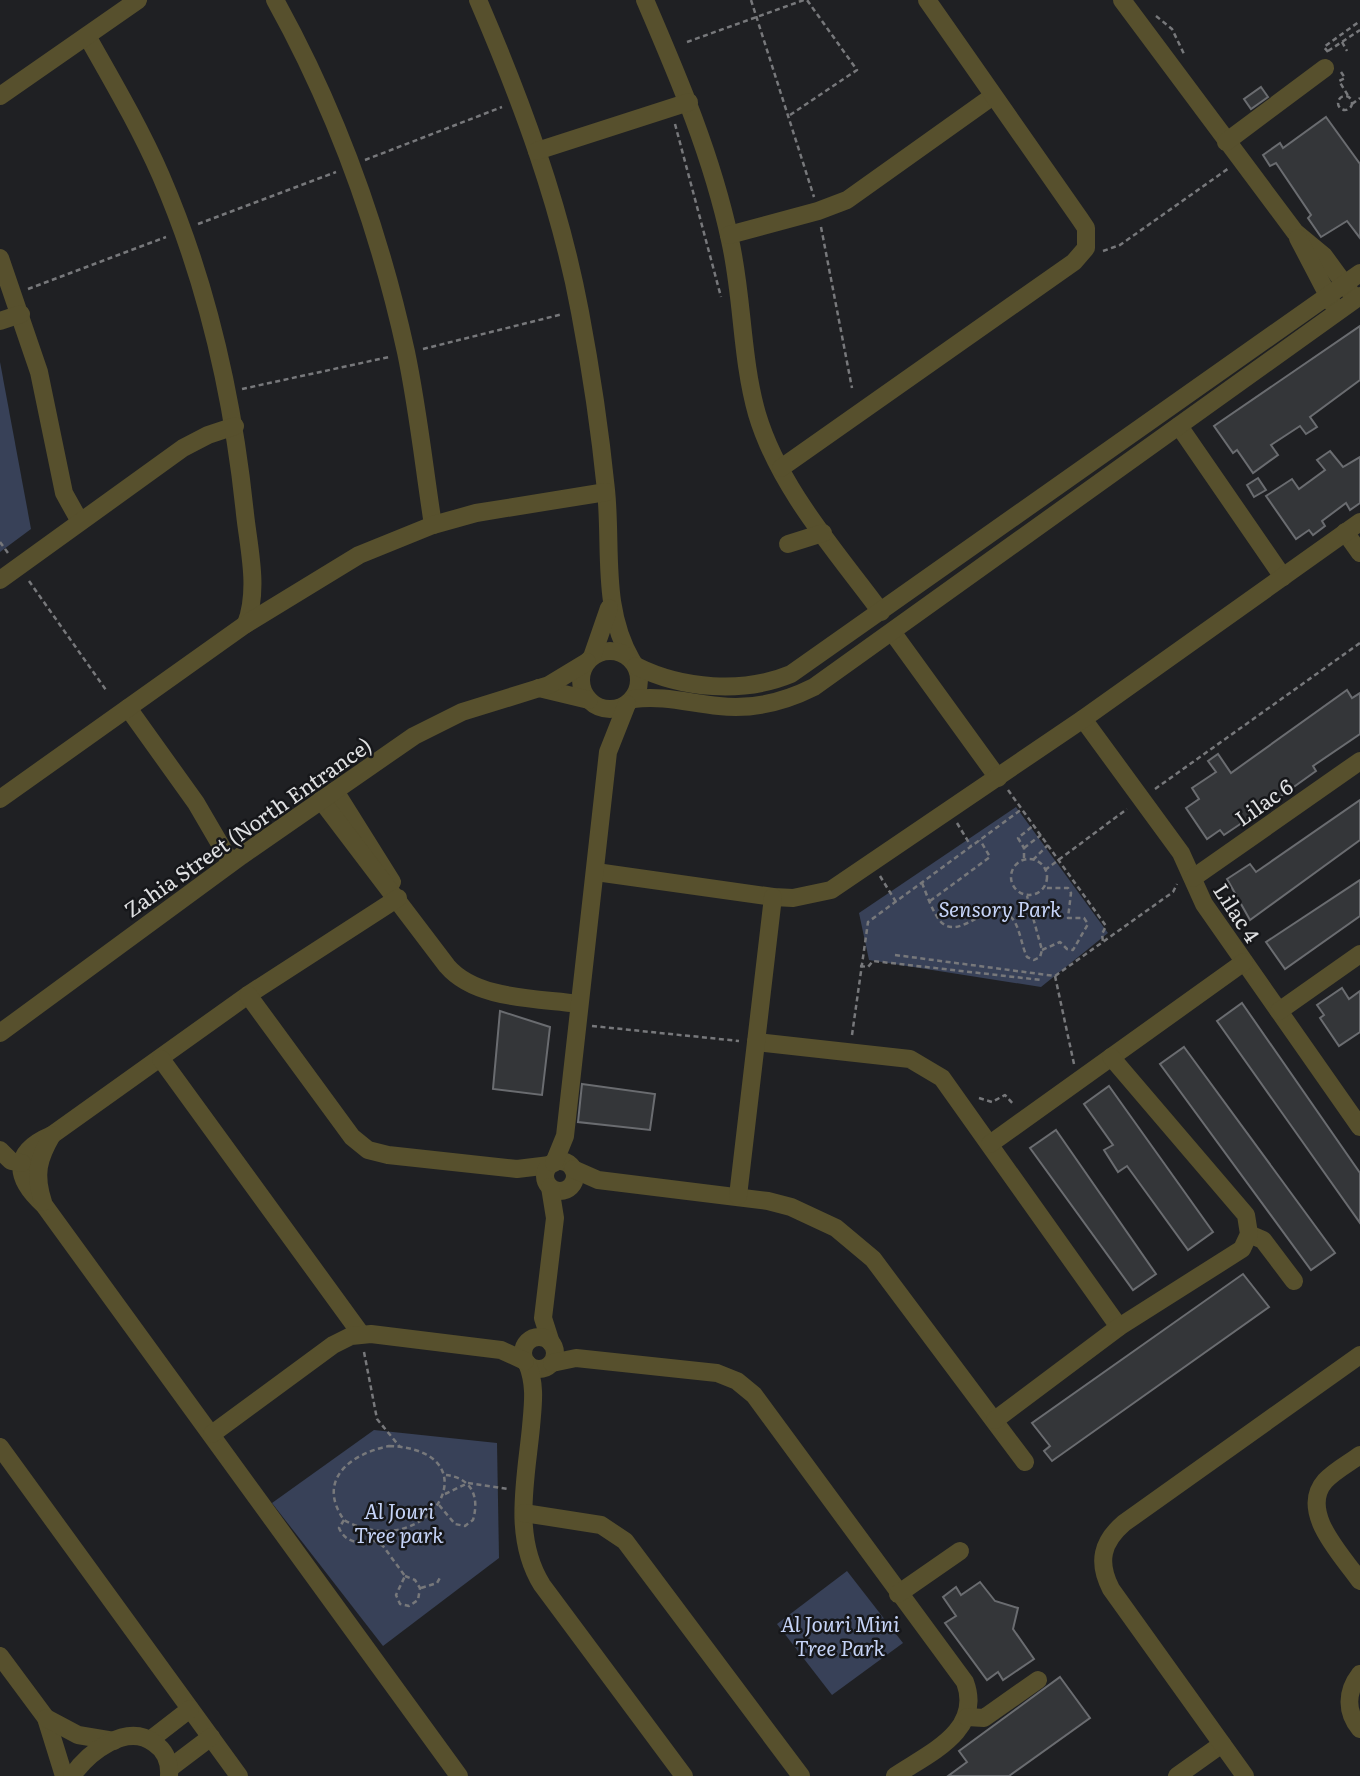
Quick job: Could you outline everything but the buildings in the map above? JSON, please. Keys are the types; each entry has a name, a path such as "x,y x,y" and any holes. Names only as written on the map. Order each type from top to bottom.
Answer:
{"street":[{"path":"0,96 138,0"},
{"path":"275,0 315,76 353,165 406,353 433,525"},
{"path":"478,0 537,151 554,205 580,310 606,492 610,601 606,625 581,677 608,752"},
{"path":"645,0 689,102 729,235 757,414 781,468 823,533 881,612"},
{"path":"781,468 1073,262 1086,248 1086,228 927,0"},
{"path":"1122,0 1295,232 1338,311"},
{"path":"87,36 149,150 182,231 208,307 235,426 252,575 253,600 246,624"},
{"path":"1226,142 1331,62"},
{"path":"729,235 818,211 854,195 993,96"},
{"path":"537,151 689,102"},
{"path":"538,688 610,709 630,702 666,697 738,708 777,702 814,687 1358,298 1352,278 1295,232"},
{"path":"0,258 21,314 47,402 64,493 79,520"},
{"path":"589,660 612,651 675,679 727,687 760,684 805,666 1352,278"},
{"path":"0,321 21,314"},
{"path":"0,580 79,520 183,448 208,435 235,426"},
{"path":"1179,426 1283,577"},
{"path":"0,799 246,624 359,555 433,525 519,504 606,492"},
{"path":"596,872 773,897 813,896 831,890 1083,719 1353,527 1360,553"},
{"path":"788,544 823,533"},
{"path":"252,575 267,588 289,596"},
{"path":"916,586 930,606"},
{"path":"610,601 620,638 634,663 640,683 608,752 543,1318 527,1352 535,1391 525,1491 524,1542 534,1571 684,1776"},
{"path":"893,633 998,778"},
{"name":"Zahia Street (North Entrance)","path":"0,1033 236,859 437,723 487,703 538,688 589,660"},
{"path":"128,708 236,859"},
{"name":"Lilac 4","path":"1083,719 1181,853 1186,880 1360,1127"},
{"name":"Lilac 6","path":"1186,880 1360,761"},
{"path":"328,795 382,862 398,898 447,966 461,980 480,989 579,1004"},
{"path":"738,1196 773,897"},
{"path":"398,898 248,995 52,1135 34,1143 22,1163 26,1187 44,1205 212,1434 458,1776"},
{"path":"1279,1011 1360,954"},
{"path":"990,1144 1072,1072 1111,1057 1244,962"},
{"path":"248,995 359,1144 378,1153 738,1196 803,1212 855,1242 889,1277 1025,1462"},
{"path":"756,1042 910,1059 932,1070 990,1144 1119,1327"},
{"path":"995,1420 1119,1327 1216,1262 1242,1249 1249,1234 1246,1215 1111,1057"},
{"path":"161,1059 361,1334"},
{"path":"44,1205 37,1181 37,1165 52,1135"},
{"path":"0,1150 11,1161 22,1163"},
{"path":"1216,1262 1232,1246 1237,1233 1230,1199"},
{"path":"1249,1234 1262,1240 1294,1281"},
{"path":"535,1391 551,1354 543,1318"},
{"path":"212,1434 333,1345 361,1334 527,1352"},
{"path":"527,1352 539,1338 551,1354 706,1371 737,1381 754,1395 965,1682 969,1693 967,1717 948,1740 895,1776"},
{"path":"527,1352 538,1369 551,1354"},
{"path":"1245,1776 1111,1589 1103,1568 1105,1546 1113,1533 1124,1523 1360,1355"},
{"path":"0,1447 239,1776"},
{"path":"1360,1455 1327,1479 1316,1505 1321,1523 1360,1581"},
{"path":"524,1513 601,1525 625,1541 800,1776"},
{"path":"898,1594 960,1551"},
{"path":"0,1656 46,1718 64,1776"},
{"path":"1360,1674 1353,1684 1349,1702 1353,1720 1360,1729"},
{"path":"967,1717 984,1718 1038,1680"},
{"path":"150,1740 190,1709"},
{"path":"46,1718 78,1735 114,1741 138,1736 150,1740 166,1756 169,1772 211,1737"},
{"path":"72,1776 87,1759 114,1741"},
{"path":"1177,1776 1222,1744"}],"path":[{"path":"751,0 790,115 818,211 852,388"},
{"path":"687,42 806,0 856,70 790,115"},
{"path":"1352,104 1339,81 1345,78 1331,62 1324,47 1360,21"},
{"path":"1331,62 1342,42 1360,30"},
{"path":"1342,42 1347,51"},
{"path":"1349,97 1341,97 1339,108 1347,110 1360,98"},
{"path":"14,294 519,101"},
{"path":"671,107 696,193 721,297"},
{"path":"1086,248 1098,251 1120,245 1240,160"},
{"path":"0,542 106,690"},
{"path":"1045,870 1360,643"},
{"path":"998,778 1107,926 1102,934 1103,942"},
{"path":"849,1052 868,922 1021,809"},
{"path":"949,811 971,846"},
{"path":"1024,860 1024,848 1018,838 1034,825"},
{"path":"1024,848 1041,835"},
{"path":"930,901 990,857 980,840"},
{"path":"1033,860 1048,845"},
{"path":"1042,950 1027,896 1016,890 1010,879 1013,867 1024,860 1033,860 1045,870"},
{"path":"873,864 896,902"},
{"path":"1044,888 1045,870"},
{"path":"895,955 1055,976 1186,880"},
{"path":"922,883 939,919 950,927 995,911 1007,913 1014,922 1027,957 1037,959 1042,950 1060,942 1067,949 1073,950 1088,924 1084,918 1068,918 1071,896 1068,888 1044,888 1027,896"},
{"path":"860,966 868,967 873,961 1041,980"},
{"path":"1055,976 1072,1072"},
{"path":"591,1026 756,1042"},
{"path":"975,1097 992,1102 1004,1095 1013,1105 1021,1100"},
{"path":"361,1334 374,1411 377,1419 400,1447"},
{"path":"389,1446 427,1454 439,1462 446,1475 445,1494 439,1505 413,1527 398,1531 374,1531 344,1520 333,1496 334,1483 341,1471 363,1454 389,1446"},
{"path":"446,1475 468,1483 525,1491"},
{"path":"445,1494 468,1483"},
{"path":"439,1505 456,1524 470,1524 476,1499 468,1483"},
{"path":"344,1520 340,1528 347,1538 360,1542 373,1540 383,1546 405,1576 415,1580 420,1588 420,1595 414,1604 400,1604 396,1591 405,1576"},
{"path":"373,1540 374,1531"},
{"path":"420,1588 437,1583 441,1576"}],"green space":[{"path":"0,362 31,529 0,552"},
{"name":"Sensory Park","path":"1016,807 1108,933 1041,987 869,960 859,913"},
{"name":"Al Jouri Tree park","path":"374,1430 497,1443 499,1558 383,1646 272,1503"},
{"name":"Al Jouri Mini Tree Park","path":"847,1571 903,1643 832,1695 777,1624"}]}
